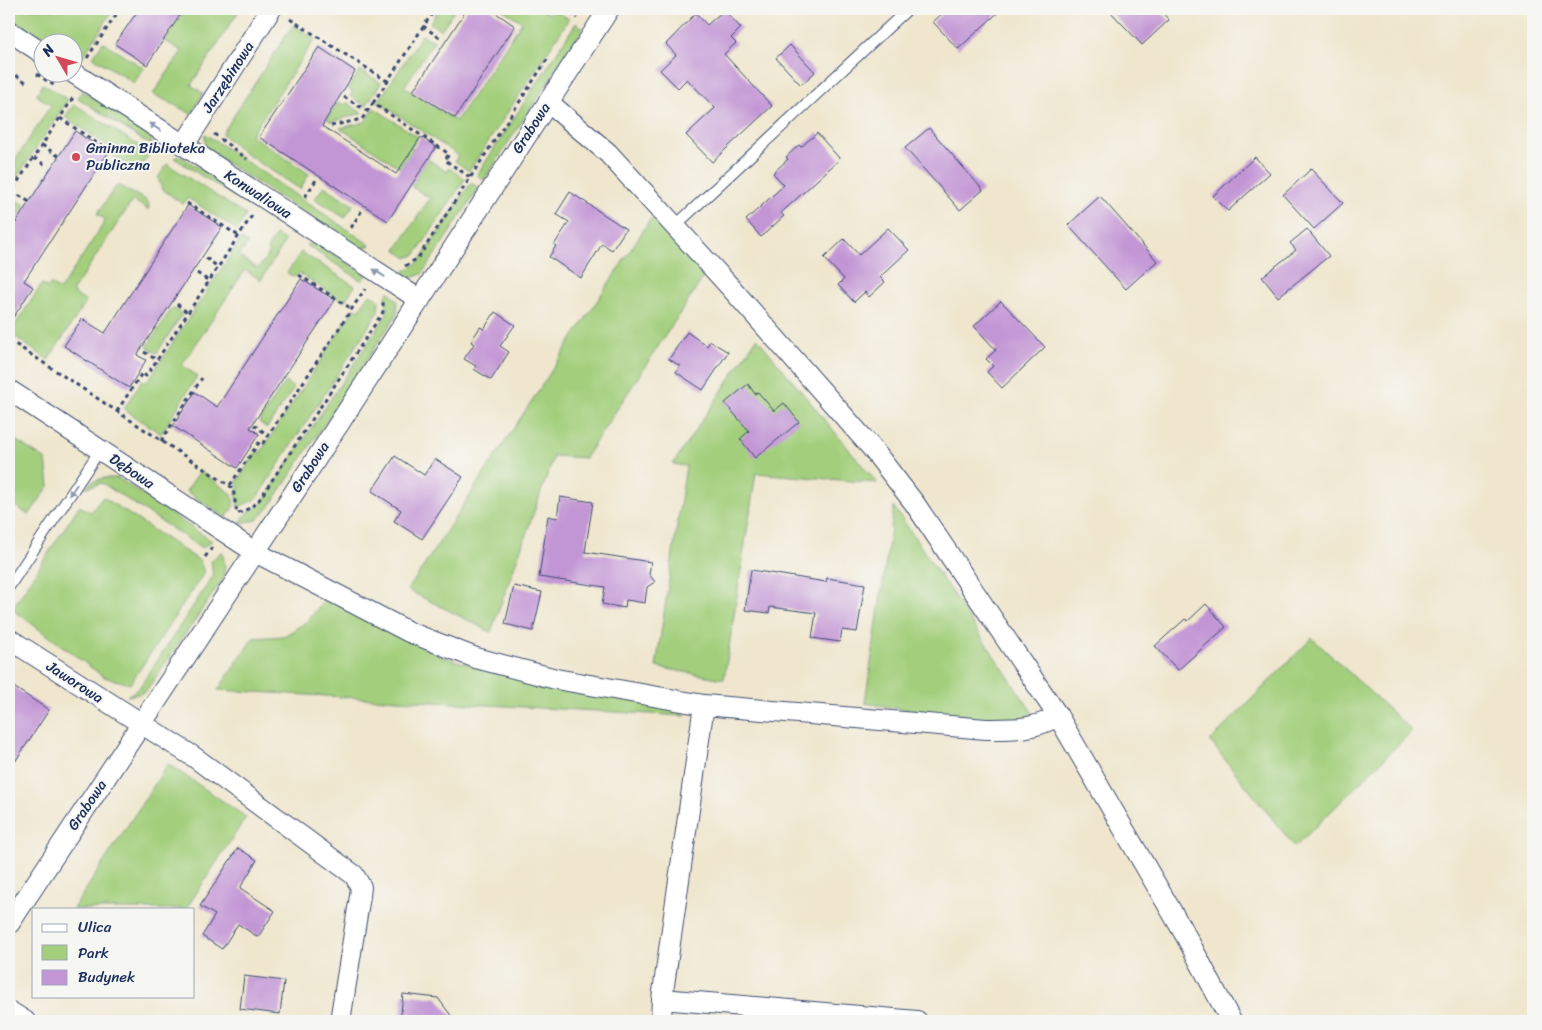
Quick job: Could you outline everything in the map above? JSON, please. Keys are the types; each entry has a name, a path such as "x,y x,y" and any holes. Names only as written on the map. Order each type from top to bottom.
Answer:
{"street":[{"name":"Jarzębinowa","path":"184,145 272,9"},
{"name":"Grabowa","path":"9,924 255,552 609,9"},
{"path":"9,31 32,46"},
{"name":"Konwaliowa","path":"82,79 264,198 387,290 420,300"},
{"path":"548,102 608,153 826,394 891,473 1058,716 1187,938 1231,1021"},
{"name":"Dębowa","path":"9,390 255,552 409,632 476,658 556,679 704,706 986,729 1023,729 1041,725 1058,716"},
{"name":"Jaworowa","path":"9,639 194,758 354,875 361,887 340,1021"},
{"path":"661,1021 662,999 704,706"},
{"path":"662,999 917,1021"},
{"path":"9,1011 25,1021"}],"lane":[{"path":"674,226 908,9"},
{"path":"9,587 100,450"}],"path":[{"path":"82,66 120,9"},
{"path":"331,126 362,119 435,9"},
{"path":"570,25 581,9"},
{"path":"290,19 387,81"},
{"path":"423,26 440,38"},
{"path":"9,340 230,485 233,488 238,514 250,508 259,500 383,312 387,290 398,270 418,258 549,57"},
{"path":"9,70 29,84"},
{"path":"31,202 10,194 80,87 78,82"},
{"path":"344,96 367,111"},
{"path":"373,103 448,154 444,160 490,191"},
{"path":"60,118 110,152"},
{"path":"42,145 60,157"},
{"path":"34,158 47,166"},
{"path":"305,197 316,180"},
{"path":"117,411 142,374 146,376 264,198"},
{"path":"187,203 239,236"},
{"path":"351,228 362,210"},
{"path":"206,258 218,266"},
{"path":"197,272 209,281"},
{"path":"299,275 352,309"},
{"path":"230,485 260,441 263,443 366,288 387,290"},
{"path":"177,304 188,313"},
{"path":"144,352 157,360"},
{"path":"162,440 202,378"},
{"path":"254,425 268,435"}],"green space":[{"path":"9,9 50,9 53,11 55,9 114,9 82,58 82,32 32,32 32,34 9,20"},
{"path":"186,9 240,9 191,85 203,93 192,114 153,94 182,51 165,41"},
{"path":"439,9 455,9 441,30 430,23"},
{"path":"502,9 541,9 549,14 553,9 569,19 469,171 455,161 458,155 378,102 422,35 434,41 404,87 456,121 522,22"},
{"path":"576,23 583,28 484,180 477,175"},
{"path":"293,25 315,39 251,135 309,174 300,189 243,152 222,134"},
{"path":"103,42 144,68 134,83 93,57"},
{"path":"360,70 381,83 366,106 350,96 353,92 348,89"},
{"path":"43,84 68,100 9,189 9,163 12,165 51,105 36,95"},
{"path":"82,91 147,132 151,137 152,146 78,98"},
{"path":"338,102 344,105 346,102 362,113 331,122 327,119"},
{"path":"74,104 150,153 140,168 133,168 114,157 116,151 65,117"},
{"path":"374,108 418,137 411,148 447,172 449,168 465,179 416,254 407,258 396,250 430,198 412,187 417,179 340,128 365,122"},
{"path":"205,134 370,245 364,248 357,248 215,155 205,146"},
{"path":"180,156 254,203 252,208 174,158"},
{"path":"167,164 246,215 237,230 188,198 183,204 162,189 158,178"},
{"path":"471,183 479,188 422,274 411,278 399,275 419,262"},
{"path":"117,185 146,200 149,205 148,210 133,200 72,292 86,302 48,360 10,333 42,284 48,288 50,284 60,290 106,220 97,214"},
{"path":"324,186 353,205 345,218 315,199"},
{"path":"12,197 25,205 9,230 9,202"},
{"path":"654,214 705,275 585,458 554,456 491,632 408,590"},
{"path":"276,235 285,241 261,280 245,270 182,365 197,376 161,434 124,409 142,380 147,382 241,239 248,243 239,256 258,269 270,252 267,249"},
{"path":"315,243 366,275 362,281 306,245"},
{"path":"301,252 355,286 344,302 299,273 295,277 287,273"},
{"path":"389,291 397,301 397,314 268,509 257,520 240,523 245,515 262,503 387,314 386,296"},
{"path":"370,294 379,300 378,312 256,499 238,507 236,491 239,486 236,483 257,451 260,453 355,308 359,310"},
{"path":"172,308 182,314 157,353 147,347"},
{"path":"757,338 877,483 756,473 724,679 656,667 686,466 673,464"},
{"path":"285,382 294,388 267,428 259,422"},
{"path":"9,436 46,460 49,486 29,515 9,502"},
{"path":"200,471 232,494 234,506 226,518 186,491"},
{"path":"103,478 118,478 212,541 202,548 102,483 85,488 90,483"},
{"path":"103,497 200,561 204,573 130,684 104,677 12,609 79,506 91,512"},
{"path":"894,507 1032,712 1029,722 981,722 865,703"},
{"path":"222,551 225,565 223,579 147,690 139,694 127,696 139,688 213,576 211,561"},
{"path":"326,597 446,658 551,686 680,706 686,716 218,690 253,638 284,636 308,621"},
{"path":"1312,638 1412,731 1295,847 1210,741"},
{"path":"168,764 246,817 187,908 74,908"}],"building":[{"path":"139,9 184,9 147,65 115,44"},
{"path":"467,9 490,9 515,26 455,118 413,91"},
{"path":"947,9 1002,9 958,49 933,22"},
{"path":"1108,9 1159,9 1169,20 1142,45"},
{"path":"724,10 741,28 731,38 736,43 724,54 772,106 712,162 686,135 715,108 687,79 678,88 660,70 676,55 666,44 696,13 707,25"},
{"path":"790,45 815,72 801,85 776,58"},
{"path":"319,47 355,71 322,126 396,174 421,137 436,147 388,221 259,137"},
{"path":"929,128 983,190 960,210 905,148"},
{"path":"75,131 108,153 24,281 33,287 9,324 9,233"},
{"path":"817,133 840,159 781,213 784,216 761,237 746,220 784,185 773,173 788,159 786,157 799,145 801,147"},
{"path":"1255,157 1270,173 1228,211 1213,196"},
{"path":"1311,169 1343,203 1314,229 1283,195"},
{"path":"570,192 626,229 612,250 602,244 581,278 549,257 556,246 554,245 569,222 556,214"},
{"path":"1100,196 1157,261 1126,289 1068,225"},
{"path":"188,205 222,227 137,355 146,360 129,388 64,346 82,319 105,333"},
{"path":"888,228 909,250 880,277 885,282 869,297 865,292 854,302 838,285 844,279 824,258 844,239 859,255"},
{"path":"1307,229 1329,256 1278,297 1262,277 1296,250 1290,243"},
{"path":"301,279 335,300 250,428 259,434 237,468 173,426 195,392 217,407"},
{"path":"1001,301 1045,347 1002,388 987,372 993,366 986,359 996,350 974,326"},
{"path":"495,312 515,325 500,346 509,352 491,380 474,369 476,366 464,359 474,344 471,342 480,327 484,329"},
{"path":"687,332 707,346 710,341 728,352 703,390 676,372 680,366 669,359"},
{"path":"748,384 755,394 758,392 774,411 784,403 799,422 755,458 740,439 749,431 725,403"},
{"path":"395,456 424,475 435,459 463,477 422,539 394,521 401,510 372,491"},
{"path":"560,497 593,502 585,552 651,562 649,574 655,582 647,587 645,603 626,600 625,608 602,604 605,587 539,577 548,516 557,518"},
{"path":"751,570 826,582 827,578 865,584 857,632 842,630 840,642 812,638 816,613 770,607 769,613 745,610"},
{"path":"514,586 542,592 533,631 505,624"},
{"path":"1206,604 1226,627 1178,670 1155,646 1185,619 1188,621"},
{"path":"9,684 49,710 9,771"},
{"path":"238,848 257,860 240,888 275,911 258,937 238,924 222,949 202,936 215,915 200,906"},
{"path":"244,976 284,981 280,1014 240,1009"},
{"path":"403,994 438,998 455,1021 400,1021"}],"place":[{"name":"Gminna Biblioteka Publiczna","path":"76,157"}]}
